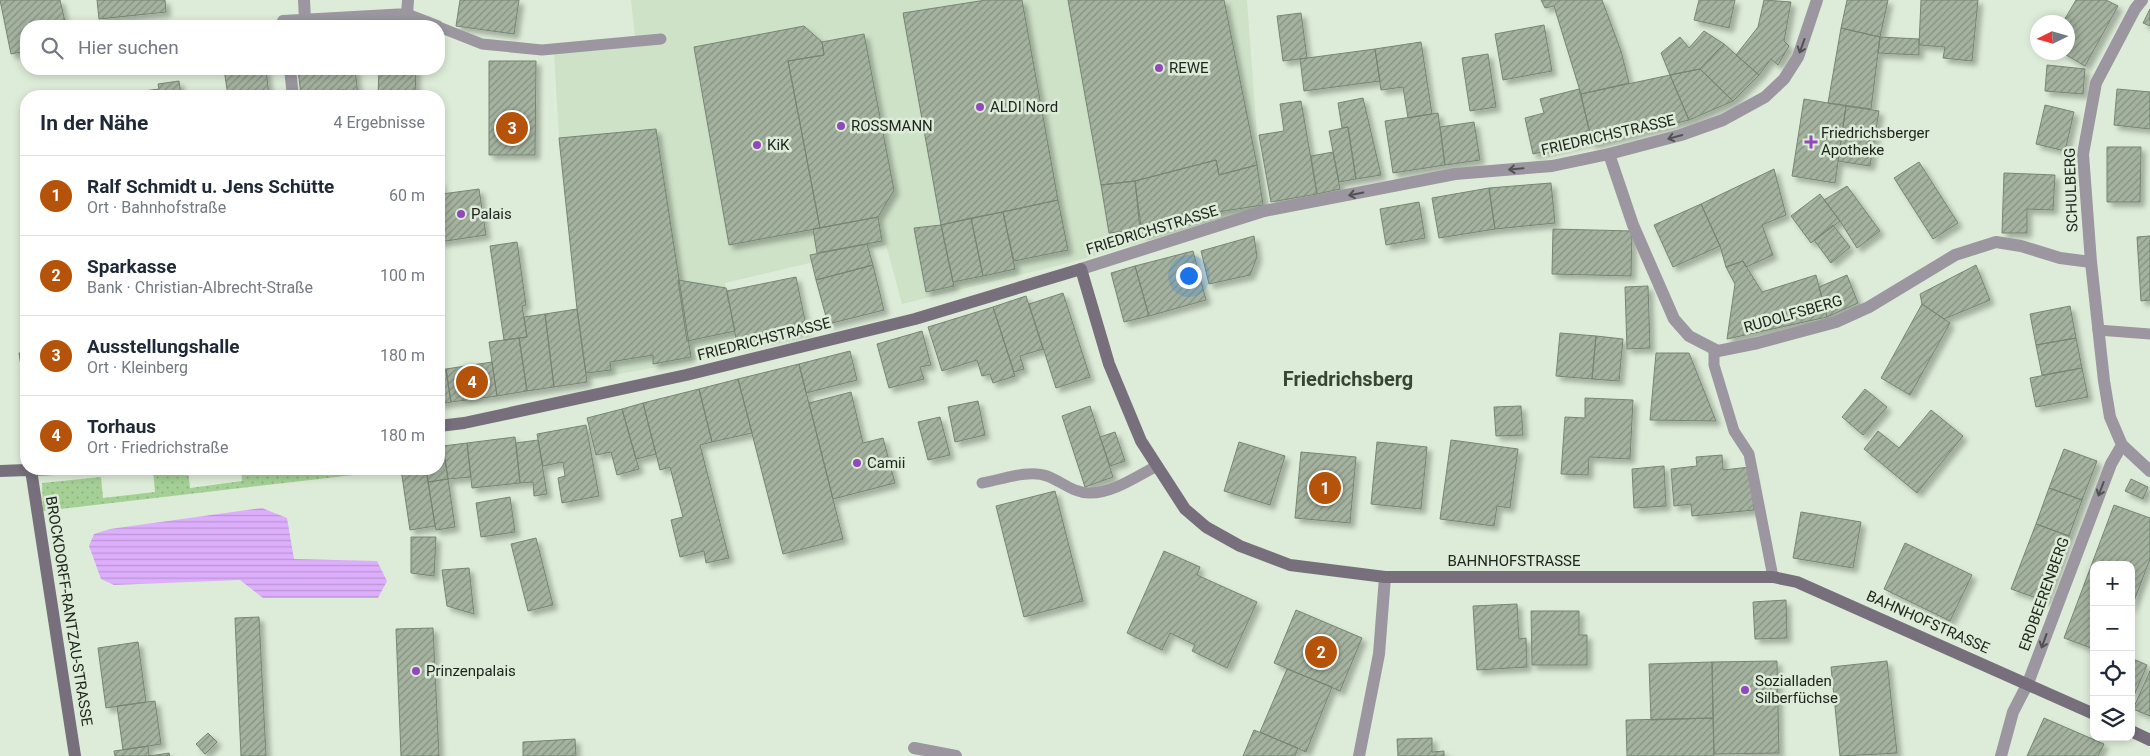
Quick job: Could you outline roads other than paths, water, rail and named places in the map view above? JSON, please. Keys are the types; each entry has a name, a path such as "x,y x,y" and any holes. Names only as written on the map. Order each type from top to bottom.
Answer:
{"street":[{"path":"304,0 305,20 407,14 408,0"},
{"name":"FRIEDRICHSTRASSE","path":"445,425 464,423 686,376 914,319 1264,211 1455,174 1552,166 1681,136 1723,120 1764,97 1784,79 1798,57 1817,0"},
{"name":"SCHULBERG","path":"2122,445 2110,417 2098,330 2083,154 2096,83 2135,8 2142,0"},
{"path":"291,75 292,90"},
{"path":"1609,154 1633,225 1674,319 1689,336 1714,349"},
{"name":"RUDOLFSBERG","path":"1714,349 1718,351 1758,343 1836,322 1870,307 1956,256 1996,242 2021,246 2060,258 2091,262"},
{"name":"BAHNHOFSTRASSE","path":"1081,269 1109,364 1141,441 1185,509 1206,527 1240,546 1290,565 1385,577 1773,577 1797,582 2090,712"},
{"path":"2122,445 2150,471"},
{"name":"ERDBEERENBERG","path":"2001,756 2013,712 2028,683 2110,464 2122,445"},
{"path":"0,471 20,470"},
{"name":"BROCKDORFF-RANTZAU-STRASSE","path":"32,475 75,756"},
{"path":"1359,756 1379,654 1385,577"},
{"path":"2135,733 2150,740"},
{"path":"914,748 956,756"}],"lane":[{"path":"407,14 422,20"},
{"path":"445,29 482,44 542,50 661,39"},
{"path":"2098,330 2150,334"},
{"path":"1714,349 1714,365 1734,431 1750,454 1773,577"},
{"path":"982,483 1026,474 1045,475 1078,492 1091,494 1109,490 1157,466"}],"place":[{"name":"REWE","path":"1159,68"},
{"name":"ALDI Nord","path":"980,107"},
{"name":"ROSSMANN","path":"841,126"},
{"name":"Ausstellungshalle","path":"512,128"},
{"name":"Friedrichsberger Apotheke","path":"1811,142"},
{"name":"KiK","path":"757,145"},
{"name":"Palais","path":"461,214"},
{"name":"Torhaus","path":"472,382"},
{"name":"Camii","path":"857,463"},
{"name":"Ralf Schmidt u. Jens Schütte","path":"1325,488"},
{"name":"Sparkasse","path":"1321,652"},
{"name":"Prinzenpalais","path":"416,671"},
{"name":"Sozialladen Silberfüchse","path":"1745,690"}],"district":[{"name":"Friedrichsberg","path":"1348,379"}]}
